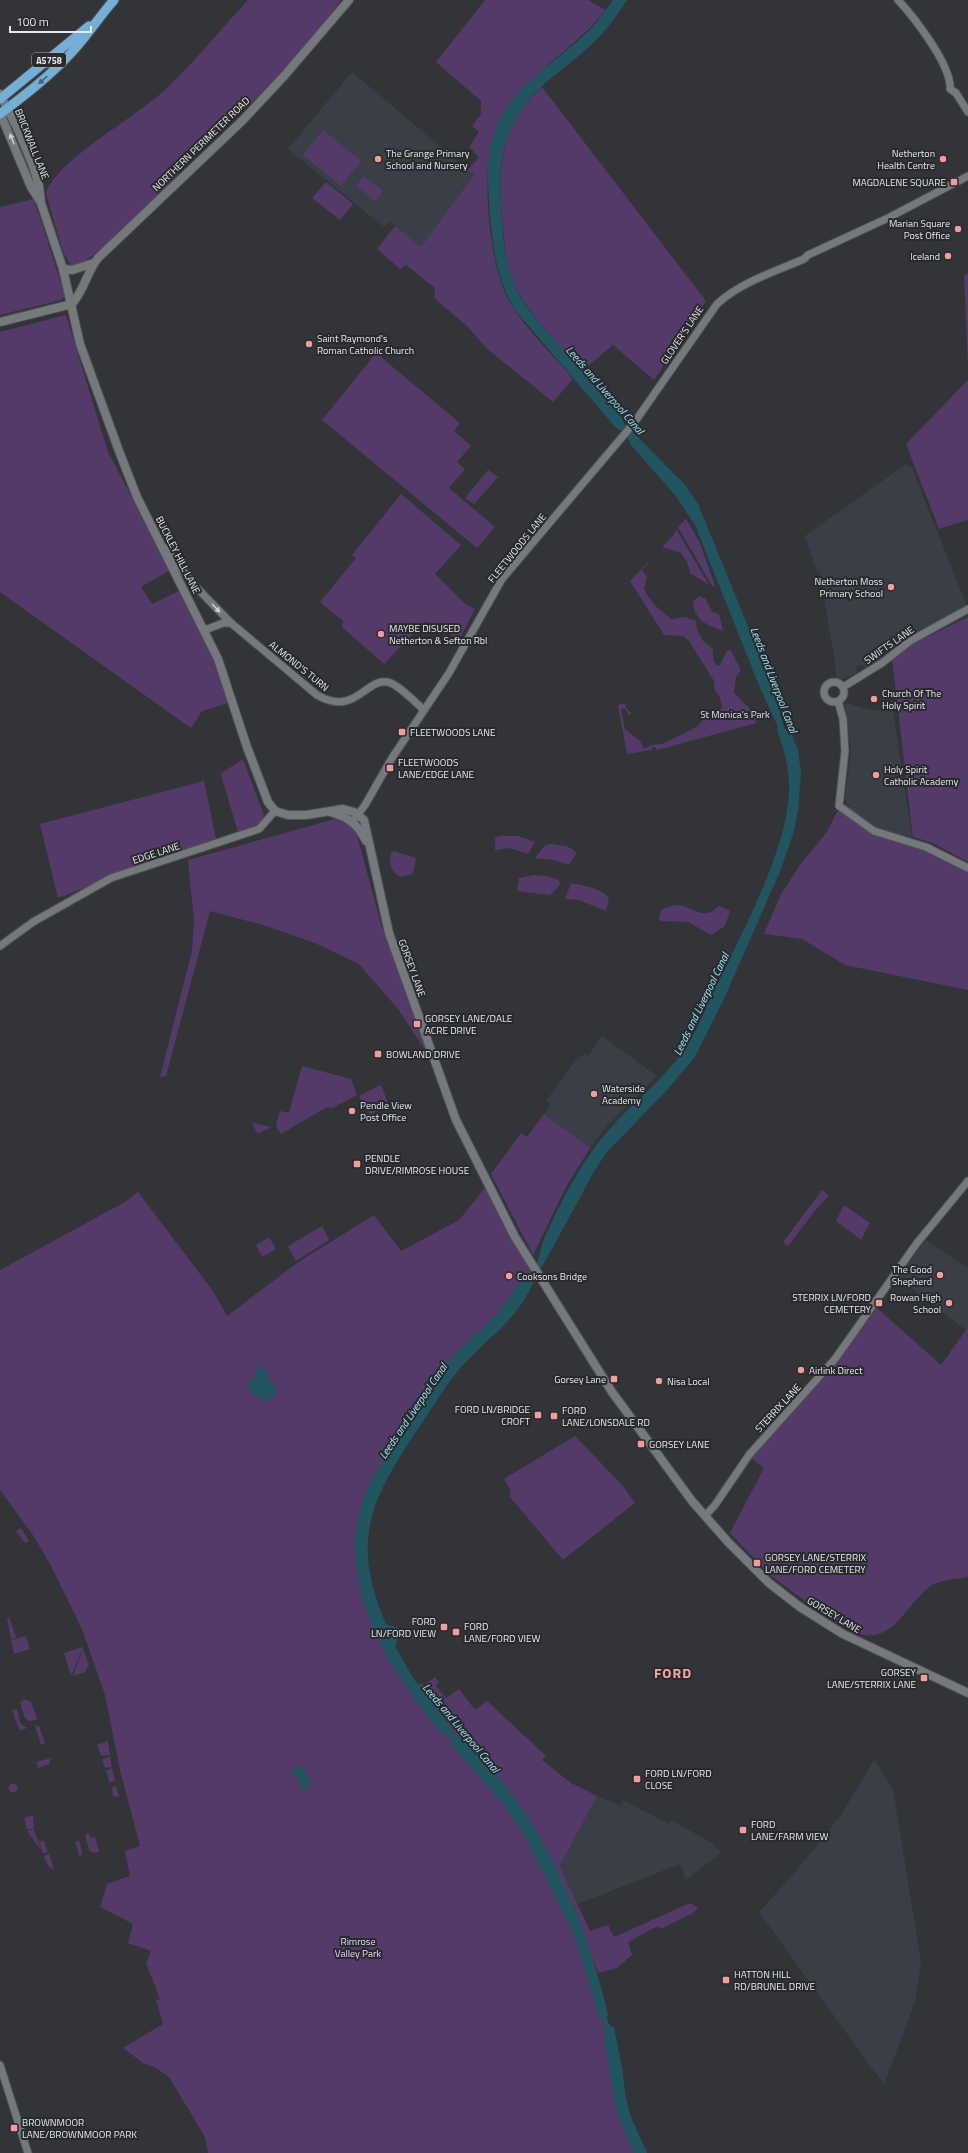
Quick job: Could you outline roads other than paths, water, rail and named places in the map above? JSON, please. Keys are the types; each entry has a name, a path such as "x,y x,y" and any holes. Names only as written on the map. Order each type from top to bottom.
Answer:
{"highway":[{"name":"A5758","path":"1,106 95,22 114,0"}],"main road":[{"name":"NORTHERN PERIMETER ROAD","path":"72,304 81,292 94,263 242,120 285,75 350,0"},
{"name":"BRICKWALL LANE","path":"1,106 31,187 41,203 63,269 72,304"},
{"path":"63,269 72,270 94,263"},
{"path":"0,322 72,304"},
{"name":"BUCKLEY HILL LANE","path":"72,304 80,344 113,436 135,491 223,671 262,788 268,802 275,811"},
{"path":"275,811 293,816 343,809 359,815"},
{"path":"326,811 346,817 352,821"},
{"name":"GORSEY LANE","path":"359,815 364,820 368,845 389,933 456,1120 507,1222 531,1264 612,1392 666,1468 705,1516 743,1558 769,1583 800,1607 856,1640 968,1693"},
{"name":"GORSEY LANE","path":"352,821 368,845"}],"street":[{"path":"898,0 934,49 950,78 950,89 956,93 968,112"},
{"name":"GLOVER'S LANE","path":"808,256 968,176"},
{"name":"GLOVER'S LANE","path":"621,439 634,423 717,304 725,296 757,279 882,225 968,181"},
{"name":"FLEETWOODS LANE","path":"352,821 359,815 392,758 452,666 506,574 621,439"},
{"name":"ALMOND'S TURN","path":"163,546 196,587 231,624 325,699 339,702 355,698 380,682 389,682 424,710"},
{"name":"SWIFTS LANE","path":"843,687 882,662 910,641 968,609"},
{"path":"204,630 223,623 231,624"},
{"path":"834,683 843,687 844,696 838,701 832,702 828,699 825,694 826,687 834,683"},
{"path":"838,701 843,719 845,751 839,806 874,831 926,847 968,868"},
{"name":"EDGE LANE","path":"0,946 33,922 111,878 259,829 275,811"},
{"name":"STERRIX LANE","path":"705,1516 715,1505 749,1455 835,1360 917,1243 968,1181"},
{"path":"0,2065 28,2153"}],"water":[{"path":"613,0 627,0 612,22 598,38 529,99 515,121 506,142 501,164 500,188 502,229 508,267 517,289 532,314 573,359 623,419 624,423 685,485 698,504 772,685 784,728 791,733 798,750 801,773 798,811 793,834 781,869 723,1001 695,1057 667,1090 606,1153 593,1173 516,1312 464,1364 441,1394 403,1451 378,1497 371,1520 368,1543 369,1567 375,1594 386,1624 398,1628 401,1631 395,1646 413,1678 452,1728 452,1732 459,1736 476,1751 511,1794 531,1822 564,1883 589,1948 608,2014 607,2018 609,2024 614,2028 630,2115 647,2153 634,2153 616,2111 603,2030 605,2026 604,2022 599,2017 574,1934 523,1833 503,1803 451,1745 451,1738 448,1735 443,1735 423,1710 387,1655 372,1625 361,1593 356,1562 356,1529 364,1497 389,1452 451,1359 497,1314 518,1286 534,1270 543,1242 555,1215 573,1181 593,1150 613,1125 670,1068 690,1041 761,893 780,841 786,816 789,793 789,777 785,754 777,731 778,727 760,688 695,525 675,495 631,445 629,439 616,428 515,310 500,276 494,252 488,184 488,163 491,143 501,118 520,91 586,33 599,20"},
{"path":"260,1366 263,1367 271,1383 279,1391 263,1401 261,1401 260,1397 253,1394 248,1387 250,1380 255,1378 256,1370"},
{"path":"300,1765 303,1767 310,1781 306,1791 302,1792 299,1778 290,1773"}],"waterway":[{"path":"939,785 965,779"}],"place":[{"name":"The Grange Primary School and Nursery","path":"378,159"},
{"name":"Netherton Health Centre","path":"943,159"},
{"name":"MAGDALENE SQUARE","path":"954,182"},
{"name":"Marian Square Post Office","path":"958,229"},
{"name":"Iceland","path":"948,256"},
{"name":"Saint Raymond's Roman Catholic Church","path":"309,344"},
{"name":"Netherton Moss Primary School","path":"891,587"},
{"name":"MAYBE DISUSED Netherton & Sefton Rbl","path":"381,634"},
{"name":"Church Of The Holy Spirit","path":"874,699"},
{"name":"FLEETWOODS LANE","path":"402,732"},
{"name":"FLEETWOODS LANE/EDGE LANE","path":"390,768"},
{"name":"Holy Spirit Catholic Academy","path":"876,775"},
{"name":"GORSEY LANE/DALE ACRE DRIVE","path":"417,1024"},
{"name":"BOWLAND DRIVE","path":"378,1054"},
{"name":"Waterside Academy","path":"594,1094"},
{"name":"Pendle View Post Office","path":"352,1111"},
{"name":"PENDLE DRIVE/RIMROSE HOUSE","path":"357,1164"},
{"name":"The Good Shepherd","path":"940,1275"},
{"name":"Cooksons Bridge","path":"509,1276"},
{"name":"STERRIX LN/FORD CEMETERY","path":"879,1303"},
{"name":"Rowan High School","path":"949,1303"},
{"name":"Airlink Direct","path":"801,1370"},
{"name":"Gorsey Lane","path":"614,1379"},
{"name":"Nisa Local","path":"659,1381"},
{"name":"FORD LN/BRIDGE CROFT","path":"538,1415"},
{"name":"FORD LANE/LONSDALE RD","path":"554,1416"},
{"name":"GORSEY LANE","path":"641,1444"},
{"name":"GORSEY LANE/STERRIX LANE/FORD CEMETERY","path":"757,1563"},
{"name":"FORD LN/FORD VIEW","path":"444,1627"},
{"name":"FORD LANE/FORD VIEW","path":"456,1632"},
{"name":"GORSEY LANE/STERRIX LANE","path":"924,1678"},
{"name":"FORD LN/FORD CLOSE","path":"637,1779"},
{"name":"FORD LANE/FARM VIEW","path":"743,1830"},
{"name":"HATTON HILL RD/BRUNEL DRIVE","path":"726,1980"},
{"name":"BROWNMOOR LANE/BROWNMOOR PARK","path":"14,2128"}],"district":[{"name":"FORD","path":"673,1672"}],"water label":[{"name":"Leeds and Liverpool Canal","path":"605,390"},
{"name":"Leeds and Liverpool Canal","path":"774,680"},
{"name":"Leeds and Liverpool Canal","path":"701,1004"},
{"name":"Leeds and Liverpool Canal","path":"413,1411"},
{"name":"Leeds and Liverpool Canal","path":"461,1728"}],"park label":[{"name":"St Monica's Park","path":"735,714"},
{"name":"Rimrose Valley Park","path":"358,1946"}]}
